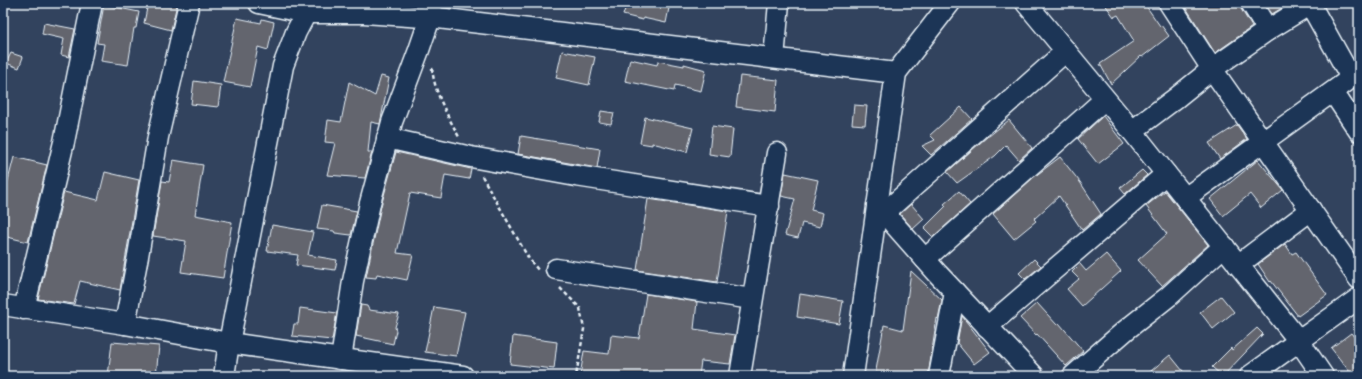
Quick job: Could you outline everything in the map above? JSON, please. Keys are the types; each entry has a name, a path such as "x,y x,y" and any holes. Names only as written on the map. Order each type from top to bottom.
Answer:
{"street":[{"path":"24,308 64,142 92,3"},
{"path":"124,324 138,256 158,137 189,3"},
{"path":"259,3 364,13 431,10 774,58 896,73"},
{"path":"774,58 779,3"},
{"path":"853,376 880,209 896,73 950,3"},
{"path":"1026,3 1132,131 1224,246 1299,341 1323,376"},
{"path":"1169,3 1212,69 1359,279"},
{"path":"1251,3 1268,30"},
{"path":"1132,131 1212,69 1305,5 1348,74 1346,82 1185,198"},
{"path":"224,376 229,343 283,66 306,8"},
{"path":"341,359 353,281 370,203 392,122 411,72 431,10"},
{"path":"880,209 1066,52"},
{"path":"1333,92 1357,122"},
{"path":"925,259 1105,99"},
{"path":"387,138 470,157 576,176 769,206"},
{"path":"740,376 777,153"},
{"path":"987,327 1166,174"},
{"path":"880,209 954,292 1034,376"},
{"path":"1238,265 1311,210"},
{"path":"1073,376 1126,330 1169,296 1224,246"},
{"path":"551,276 752,299"},
{"path":"939,376 954,292"},
{"path":"1250,376 1359,298"},
{"path":"3,305 124,324 229,343 463,376"}],"path":[{"path":"431,64 433,79 441,104 529,259 538,270 551,276 580,308 584,329 576,376"}],"building":[{"path":"148,3 177,4 171,30 144,23"},
{"path":"627,3 670,3 666,23 643,18 643,20 623,15"},
{"path":"1104,3 1144,3 1169,36 1142,57 1141,56 1111,84 1100,64 1134,41 1118,15 1114,17"},
{"path":"1183,3 1240,3 1241,9 1252,27 1215,53"},
{"path":"1265,3 1290,3 1272,14"},
{"path":"104,5 139,12 136,28 134,28 128,65 101,61 104,44 97,43"},
{"path":"237,18 261,23 262,19 274,22 268,50 258,47 250,87 223,82"},
{"path":"44,23 75,29 69,57 61,55 64,39 42,34"},
{"path":"562,51 595,57 589,85 556,78"},
{"path":"11,53 23,57 19,68 6,63"},
{"path":"630,59 657,65 658,61 684,66 684,64 706,70 701,91 675,85 674,91 625,81"},
{"path":"381,76 389,78 380,124 371,122 368,152 372,152 365,178 327,175 335,143 325,142 328,120 341,122 349,82 375,96"},
{"path":"740,76 778,80 775,112 736,107"},
{"path":"194,81 221,85 218,107 191,104"},
{"path":"854,105 867,106 865,125 852,124"},
{"path":"961,107 972,119 931,155 922,146 935,140 930,135"},
{"path":"601,111 614,113 611,124 599,122"},
{"path":"1103,116 1124,144 1098,164 1078,139"},
{"path":"645,117 693,128 687,152 652,143 652,145 640,143"},
{"path":"1009,120 1032,148 1019,160 1006,145 995,156 957,183 947,172 988,136"},
{"path":"1237,125 1247,139 1220,159 1209,143"},
{"path":"712,126 733,129 730,157 709,154"},
{"path":"521,136 600,149 597,168 518,154"},
{"path":"396,152 471,169 469,179 445,175 441,198 410,193 397,253 413,255 407,280 377,274 376,278 366,277 381,206"},
{"path":"14,157 47,165 28,242 3,236 3,200"},
{"path":"1060,157 1080,182 1101,214 1082,230 1059,196 1034,219 1036,221 1014,239 993,214 1034,177"},
{"path":"173,160 203,165 195,215 232,222 223,278 181,272 186,241 153,236 162,181 169,182"},
{"path":"1258,160 1283,190 1261,208 1250,194 1223,216 1210,199"},
{"path":"1142,170 1147,175 1125,194 1120,188"},
{"path":"105,172 139,180 120,290 80,281 74,304 38,299 64,192 98,200"},
{"path":"785,173 818,180 811,210 823,213 820,227 802,223 798,238 785,235 795,199 781,196"},
{"path":"959,191 970,204 933,237 924,228 946,206 944,204"},
{"path":"1165,191 1208,245 1162,286 1138,260 1167,234 1146,206"},
{"path":"648,199 728,211 717,282 637,270"},
{"path":"911,204 924,219 913,229 900,214"},
{"path":"322,205 357,211 351,235 317,229"},
{"path":"272,225 313,232 308,255 337,260 335,270 296,265 298,255 267,251"},
{"path":"1285,244 1292,254 1296,252 1327,295 1298,316 1271,281 1270,282 1258,264"},
{"path":"1106,254 1121,271 1082,306 1067,289 1079,279 1072,272 1080,264 1086,271"},
{"path":"1034,259 1041,266 1025,279 1019,273"},
{"path":"911,271 942,300 938,319 937,318 928,376 875,376 884,325 903,330"},
{"path":"646,294 697,302 694,329 735,335 730,364 701,361 699,376 580,376 584,351 609,354 611,335 639,338"},
{"path":"800,294 843,301 839,324 797,317"},
{"path":"1221,296 1234,312 1213,329 1200,312"},
{"path":"1037,303 1057,325 1059,323 1083,351 1066,366 1037,334 1036,335 1020,318"},
{"path":"361,305 367,306 369,310 399,314 395,327 396,331 393,344 356,336"},
{"path":"434,307 465,312 456,356 425,352"},
{"path":"300,308 337,313 332,340 292,336 294,324 298,324"},
{"path":"962,316 990,352 974,364 957,343"},
{"path":"1257,328 1263,334 1223,376 1212,367 1231,348 1232,350"},
{"path":"1351,333 1359,343 1359,376 1353,376 1331,348"},
{"path":"513,336 557,342 554,369 510,364"},
{"path":"112,342 159,346 156,376 108,376"},
{"path":"1170,355 1187,376 1145,376"}]}
